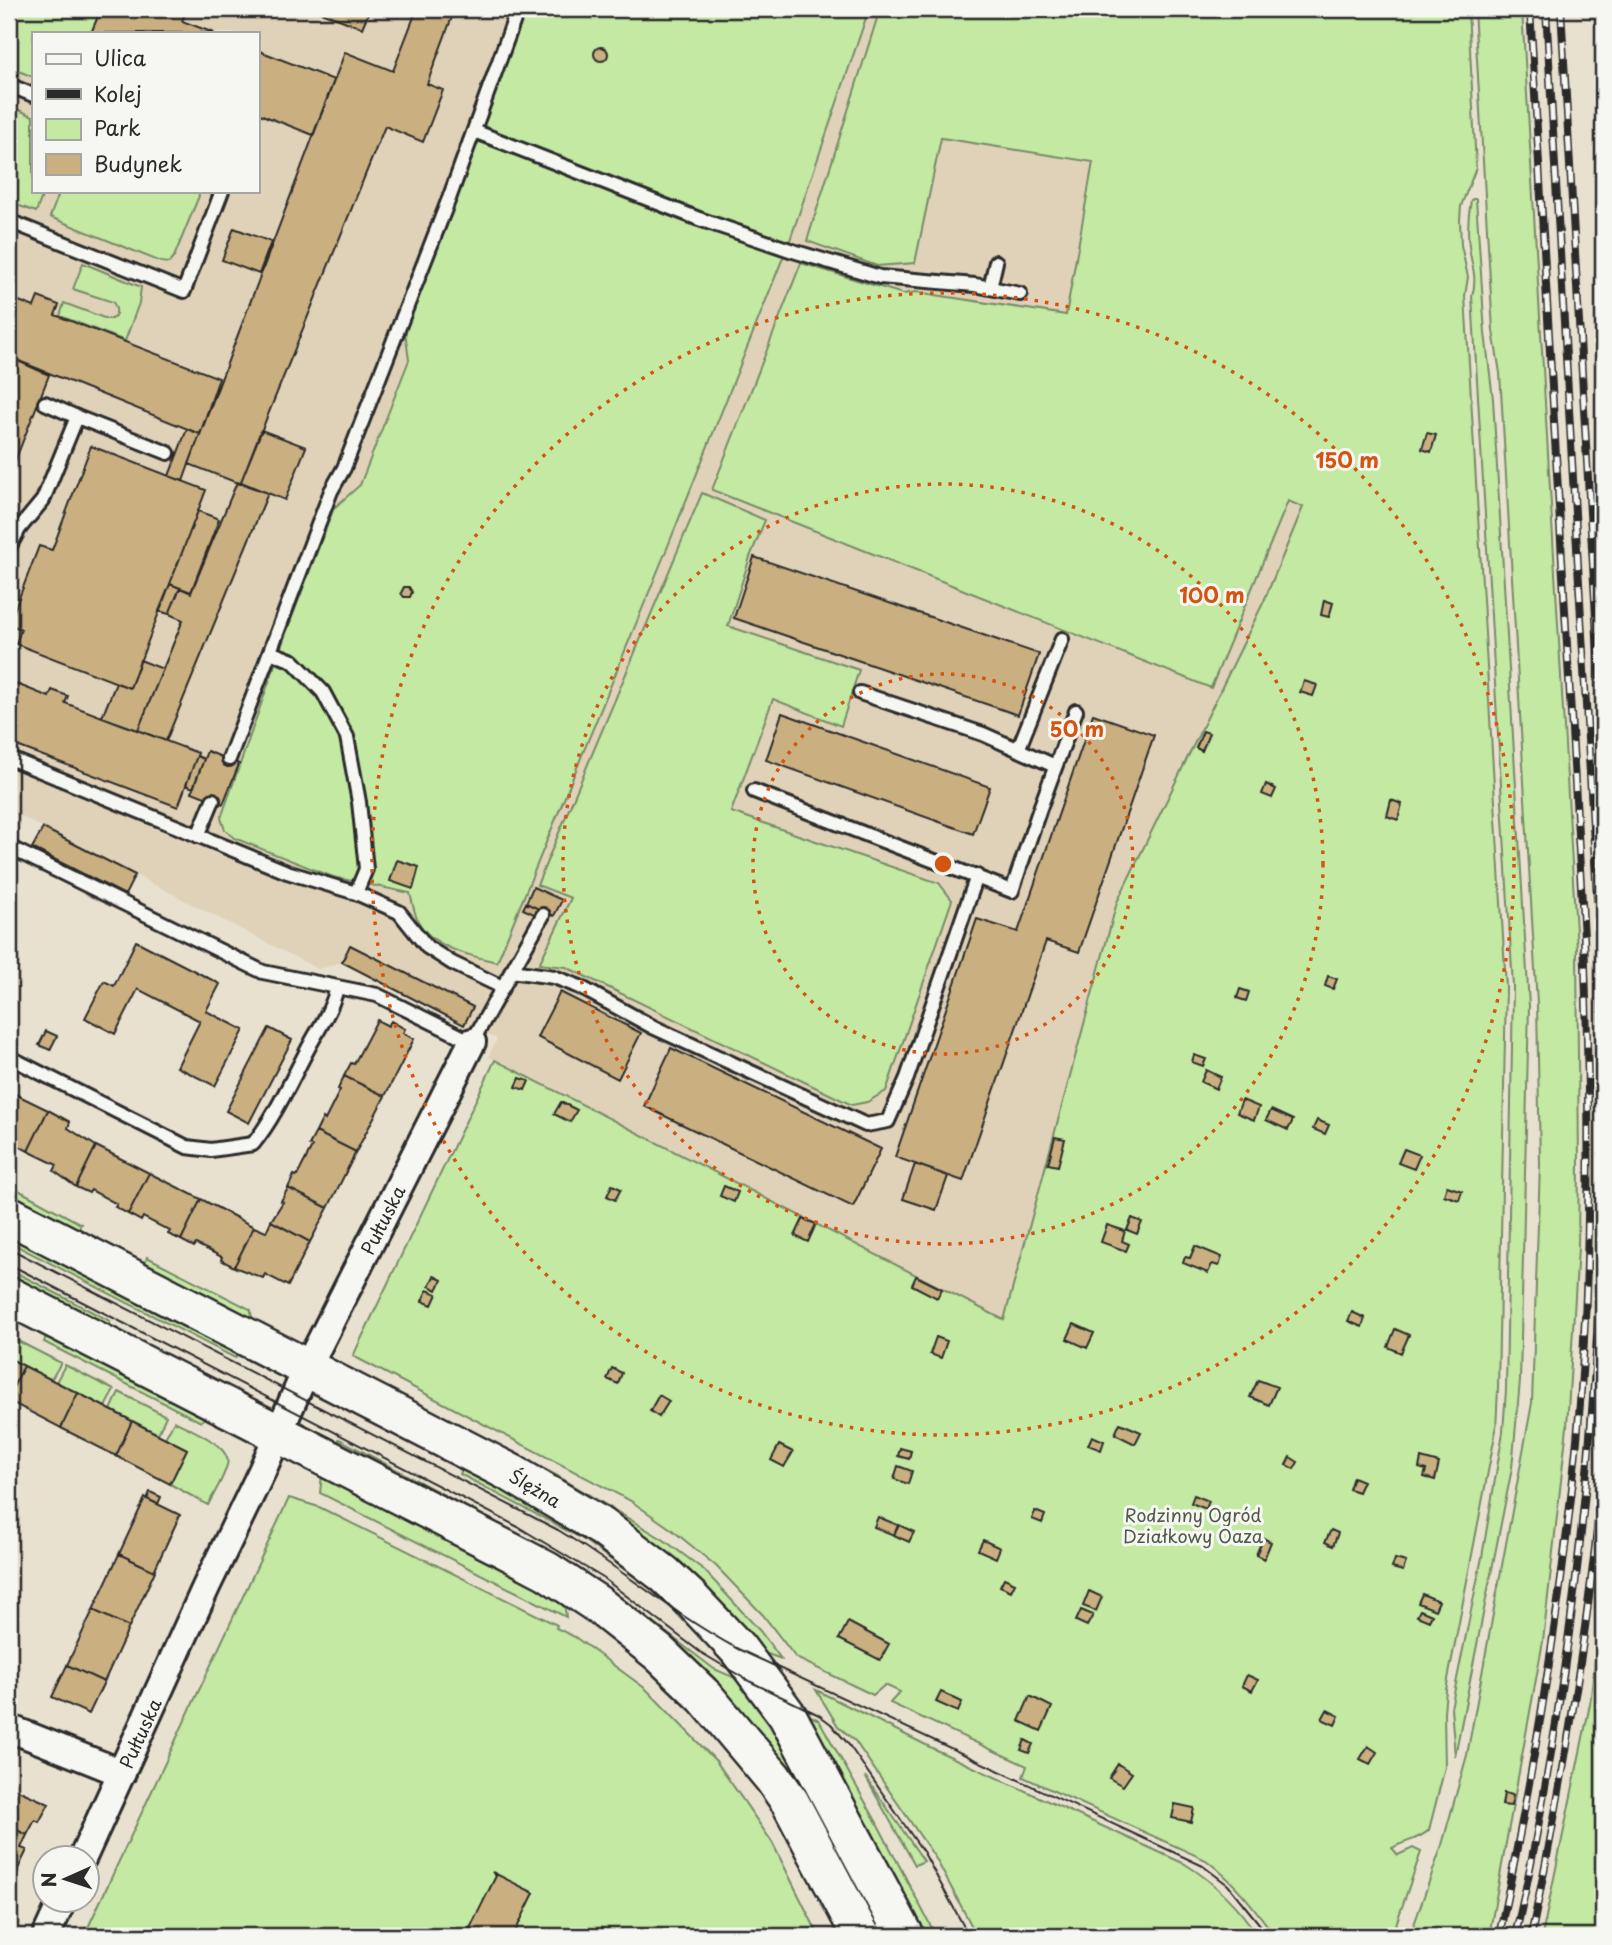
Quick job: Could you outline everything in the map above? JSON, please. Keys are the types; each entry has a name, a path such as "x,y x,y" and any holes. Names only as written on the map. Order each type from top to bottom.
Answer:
{"main road":[{"name":"Ślężna","path":"9,1215 513,1474 631,1548 691,1598 756,1670 787,1715 905,1936"},
{"path":"9,1296 548,1571 597,1604 659,1653 705,1697 773,1778 800,1821 861,1936"}],"street":[{"name":"Pułtuska","path":"90,1843 307,1368 472,1042"},
{"path":"9,1728 122,1773"},
{"path":"46,1936 57,1913"}],"lane":[{"path":"229,759 331,491 356,438 518,9"},
{"path":"9,85 32,95"},
{"path":"474,131 699,219 805,255 880,277 990,288 1020,294"},
{"path":"9,220 184,291 222,192"},
{"path":"990,288 996,262"},
{"path":"45,403 168,453"},
{"path":"9,548 19,529 43,500 77,417"},
{"path":"1018,750 1062,639"},
{"path":"270,652 293,661 323,692 347,737 359,802 366,869 356,893"},
{"path":"860,693 982,734 1055,766"},
{"path":"754,791 1012,891 1076,711"},
{"path":"9,758 287,872 356,893 399,912 428,947 502,987"},
{"path":"198,836 212,800"},
{"path":"9,847 263,972 377,995 472,1042 543,915"},
{"path":"511,971 554,977 580,987 653,1027 866,1125 888,1121 907,1078 977,876"},
{"path":"9,1057 187,1147 211,1150 253,1144 306,1053 334,999 337,987"}],"shaded area":[{"path":"9,9 1464,9 1303,507 1264,601 1117,902 1004,1320 488,1057 497,1039 464,1025 342,962 318,969 9,810"}],"green space":[{"path":"9,9 104,9 95,32 32,32 32,77 9,67"},
{"path":"525,9 869,9 790,240 497,962 452,949 431,937 417,919 410,893 333,877 234,838 225,830 221,818 289,625 334,508 360,485 409,360 405,331"},
{"name":"Rodzinny Ogród Działkowy Oaza","path":"880,9 1468,9 1476,168 1461,206 1460,220 1461,245 1468,277 1465,296 1506,987 1498,1388 1496,1430 1446,1690 1445,1767 1429,1830 1392,1848 1398,1855 1413,1848 1421,1852 1392,1936 1275,1936 1235,1886 1206,1860 1023,1777 1027,1766 890,1703 900,1692 885,1685 873,1695 796,1658 763,1615 716,1566 631,1501 353,1356 495,1060 1004,1320 1117,902 1264,601 1303,507 1288,501 1211,688 712,490 801,263 903,294 916,292 1066,315 1093,162 941,138 915,263 877,266 807,241"},
{"path":"1474,9 1522,9 1577,949 1578,1248 1567,1427 1543,1641 1489,1936 1410,1936 1442,1845 1467,1755 1532,1403 1540,1164 1537,1004 1500,373 1493,331"},
{"path":"9,106 32,116 32,192 44,192 36,212 9,202"},
{"path":"60,192 198,192 199,196 174,257 169,263 50,217"},
{"path":"1473,199 1476,199 1485,333 1493,399 1529,1006 1520,1381 1512,1468 1455,1756 1451,1708 1482,1557 1503,1432 1513,987 1472,296 1474,276 1468,234 1469,212"},
{"path":"83,263 141,287 139,303 125,341 60,316 64,303 107,319 115,316 113,302 73,289"},
{"path":"702,493 765,520 728,626 859,670 841,726 773,699 731,812 939,883 952,900 886,1091 867,1102 852,1105 566,967 539,964 571,898 537,885"},
{"path":"9,1185 81,1224 77,1232 9,1197"},
{"path":"9,1230 240,1349 235,1358 9,1242"},
{"path":"147,1257 248,1308 251,1310 252,1321 144,1267"},
{"path":"9,1269 110,1321 107,1330 9,1279"},
{"path":"48,1332 206,1414 201,1422 44,1342"},
{"path":"14,1339 61,1363 51,1380 9,1358 9,1349"},
{"path":"65,1365 114,1390 105,1407 56,1382"},
{"path":"373,1381 558,1476 664,1540 704,1570 760,1631 781,1659 762,1652 369,1383"},
{"path":"119,1392 166,1416 158,1434 111,1410"},
{"path":"174,1421 208,1438 227,1458 224,1475 208,1505 170,1484 187,1449 165,1438"},
{"path":"339,1439 568,1561 714,1669 747,1683 787,1745 890,1936 877,1936 746,1720 335,1447"},
{"path":"464,1466 595,1541 679,1609 581,1538 460,1474"},
{"path":"322,1474 558,1597 566,1617 320,1493"},
{"path":"289,1498 319,1507 557,1625 556,1628 575,1637 646,1689 716,1761 772,1842 819,1936 84,1936 95,1913 102,1913 102,1898"},
{"path":"1603,1590 1603,1933 1598,1936 1542,1936 1590,1704"},
{"path":"816,1690 936,1750 1185,1864 1226,1896 1258,1936 977,1936 936,1859 855,1741 838,1726"},
{"path":"805,1713 819,1720 936,1936 923,1936"},
{"path":"865,1776 924,1861 915,1865"}],"building":[{"path":"101,9 187,9 182,21 211,32 91,32"},
{"path":"313,9 370,9 362,28"},
{"path":"417,9 455,9 427,84 443,90 423,142 385,126 240,484 189,464 345,52 393,71"},
{"path":"601,47 606,49 606,59 601,61 596,59 594,54 596,49"},
{"path":"259,51 334,80 313,135 259,114"},
{"path":"234,228 271,242 259,274 222,260"},
{"path":"9,297 34,307 38,297 59,305 55,315 219,378 200,434 9,357"},
{"path":"9,357 49,375 9,476"},
{"path":"187,429 200,434 183,481 169,476"},
{"path":"261,430 306,447 285,500 241,482"},
{"path":"1427,433 1436,435 1431,452 1422,449"},
{"path":"91,446 206,490 130,688 16,644 21,629 9,624 39,546 52,550"},
{"path":"237,482 268,493 166,741 138,730 183,620 169,614 180,588 191,593"},
{"path":"198,511 219,519 191,592 170,584"},
{"path":"754,557 1039,654 1018,715 734,618"},
{"path":"170,584 180,588 169,614 159,611"},
{"path":"404,587 409,587 412,592 410,597 404,597 401,593"},
{"path":"1324,600 1333,603 1329,617 1321,615"},
{"path":"140,660 163,669 138,730 102,717 116,683 130,688"},
{"path":"9,681 49,697 52,690 68,696 65,703 198,753 178,807 9,743"},
{"path":"1304,681 1317,685 1313,696 1300,692"},
{"path":"782,713 990,787 973,834 766,760"},
{"path":"1093,714 1154,735 1079,952 1046,941 963,1181 895,1157 977,919 1018,932"},
{"path":"1203,731 1209,733 1202,751 1196,748"},
{"path":"207,751 239,764 223,804 192,792"},
{"path":"197,756 204,759 193,788 186,785"},
{"path":"1266,784 1276,789 1272,798 1262,794"},
{"path":"1391,800 1402,804 1398,820 1387,816"},
{"path":"43,828 135,875 125,895 32,848"},
{"path":"397,860 419,867 413,889 390,881"},
{"path":"533,887 562,900 554,916 526,903"},
{"path":"526,903 539,909 536,915 523,909"},
{"path":"136,941 220,984 206,1011 244,1030 215,1086 177,1067 200,1021 138,989 115,1034 85,1018 104,981 114,986"},
{"path":"350,945 473,1007 464,1025 342,962"},
{"path":"1328,976 1337,979 1333,989 1325,986"},
{"path":"1240,989 1249,992 1246,1001 1237,998"},
{"path":"560,992 641,1033 618,1079 537,1037"},
{"path":"377,1020 388,1026 391,1021 405,1029 403,1033 414,1039 385,1096 344,1076 351,1063 354,1064"},
{"path":"269,1028 292,1040 249,1123 226,1111"},
{"path":"46,1031 57,1036 50,1050 39,1045"},
{"path":"671,1048 881,1149 853,1207 644,1106"},
{"path":"1194,1055 1206,1059 1203,1066 1192,1062"},
{"path":"1206,1070 1221,1077 1216,1089 1201,1082"},
{"path":"344,1076 385,1096 356,1152 316,1132 340,1090 338,1089"},
{"path":"520,1078 529,1081 525,1090 516,1087"},
{"path":"9,1091 48,1110 28,1151 9,1141"},
{"path":"1242,1100 1259,1107 1254,1120 1237,1113"},
{"path":"561,1102 577,1110 570,1122 554,1114"},
{"path":"48,1110 70,1122 68,1128 96,1146 76,1187 54,1171 57,1165 28,1151"},
{"path":"1271,1110 1293,1120 1288,1130 1266,1120"},
{"path":"1317,1120 1329,1125 1325,1134 1313,1129"},
{"path":"316,1132 356,1152 328,1208 288,1188 312,1147 309,1145"},
{"path":"1055,1137 1065,1139 1058,1166 1048,1164"},
{"path":"96,1146 149,1173 128,1214 115,1207 117,1204 91,1190 89,1193 76,1187"},
{"path":"1404,1149 1420,1155 1414,1169 1398,1163"},
{"path":"915,1164 948,1176 936,1210 903,1199"},
{"path":"149,1173 201,1199 181,1240 143,1217 141,1221 128,1214"},
{"path":"612,1185 621,1189 615,1200 607,1196"},
{"path":"724,1186 738,1192 734,1202 720,1196"},
{"path":"1447,1186 1462,1191 1459,1200 1444,1195"},
{"path":"288,1188 328,1208 310,1242 271,1221"},
{"path":"201,1199 254,1227 234,1267 221,1260 222,1257 181,1240"},
{"path":"1132,1218 1142,1222 1137,1234 1127,1230"},
{"path":"803,1219 816,1224 808,1242 795,1236"},
{"path":"271,1221 310,1242 288,1286 265,1274 263,1278 234,1267 254,1227 266,1232"},
{"path":"1107,1225 1125,1231 1122,1241 1129,1244 1126,1251 1101,1242"},
{"path":"1195,1246 1222,1257 1219,1266 1212,1264 1208,1273 1183,1263 1185,1257 1190,1258"},
{"path":"434,1276 442,1280 437,1290 429,1286"},
{"path":"916,1276 942,1289 937,1298 912,1285"},
{"path":"427,1290 437,1294 432,1305 422,1301"},
{"path":"1352,1312 1365,1318 1362,1327 1348,1321"},
{"path":"1074,1324 1094,1333 1087,1348 1067,1339"},
{"path":"1395,1329 1409,1335 1401,1353 1388,1347"},
{"path":"936,1337 947,1341 941,1358 930,1354"},
{"path":"9,1358 24,1366 9,1395"},
{"path":"24,1366 78,1393 61,1428 9,1401 9,1395"},
{"path":"612,1368 622,1373 618,1384 607,1379"},
{"path":"1258,1380 1277,1387 1269,1405 1250,1397"},
{"path":"78,1393 132,1421 116,1456 61,1428"},
{"path":"659,1395 669,1401 659,1417 650,1411"},
{"path":"132,1421 187,1449 170,1484 116,1456"},
{"path":"1120,1423 1141,1432 1135,1444 1115,1434"},
{"path":"1092,1436 1104,1441 1101,1450 1088,1445"},
{"path":"779,1445 793,1452 784,1467 771,1460"},
{"path":"900,1448 911,1451 909,1459 898,1456"},
{"path":"1290,1457 1298,1462 1294,1469 1286,1465"},
{"path":"1421,1458 1439,1463 1435,1480 1424,1477 1426,1470 1419,1468"},
{"path":"898,1466 912,1471 908,1484 894,1479"},
{"path":"1353,1477 1363,1481 1358,1492 1349,1489"},
{"path":"150,1492 161,1497 158,1504 147,1499"},
{"path":"1194,1495 1209,1501 1206,1509 1191,1503"},
{"path":"145,1498 180,1515 154,1571 119,1554"},
{"path":"1035,1511 1045,1515 1042,1523 1032,1519"},
{"path":"878,1517 898,1525 894,1535 874,1527"},
{"path":"899,1525 914,1532 909,1542 894,1535"},
{"path":"1331,1530 1338,1533 1333,1546 1325,1542"},
{"path":"1263,1538 1271,1542 1264,1559 1256,1555"},
{"path":"983,1540 1000,1548 996,1558 978,1550"},
{"path":"119,1554 155,1571 129,1627 93,1610"},
{"path":"1395,1559 1406,1562 1403,1571 1392,1568"},
{"path":"1004,1578 1015,1583 1011,1591 1000,1586"},
{"path":"1089,1591 1102,1597 1096,1611 1083,1606"},
{"path":"1422,1594 1439,1601 1435,1610 1418,1603"},
{"path":"93,1610 129,1627 104,1682 67,1665"},
{"path":"1081,1610 1093,1615 1087,1626 1076,1621"},
{"path":"1420,1610 1432,1615 1429,1621 1417,1616"},
{"path":"848,1622 889,1644 880,1660 839,1639"},
{"path":"67,1665 104,1682 89,1714 52,1697"},
{"path":"1247,1675 1258,1680 1252,1691 1242,1686"},
{"path":"941,1692 962,1702 958,1712 936,1702"},
{"path":"1030,1696 1052,1707 1041,1731 1019,1721"},
{"path":"1327,1710 1339,1716 1335,1725 1322,1719"},
{"path":"1025,1740 1033,1744 1029,1753 1021,1750"},
{"path":"1368,1746 1377,1752 1370,1764 1360,1759"},
{"path":"1118,1764 1132,1773 1123,1786 1109,1778"},
{"path":"9,1786 49,1804 39,1822 35,1820 27,1835 9,1826"},
{"path":"1504,1793 1513,1795 1511,1806 1502,1805"},
{"path":"1175,1804 1194,1808 1191,1822 1172,1818"},
{"path":"9,1826 27,1835 21,1848 27,1850 17,1871 9,1867"},
{"path":"492,1872 534,1893 513,1936 466,1936 496,1876"},
{"path":"766,1927 771,1936 748,1936"}],"tram line":[{"path":"9,1248 558,1530 714,1636 738,1649 1203,1866 1228,1885 1269,1936"},
{"path":"9,1264 520,1528 603,1578 700,1652 747,1680 819,1715 831,1724 849,1745 924,1853 969,1936"}],"railway":[{"path":"1499,1936 1535,1751 1563,1565 1582,1377 1587,1251 1588,1063 1584,937 1530,9"},
{"path":"1546,9 1600,948 1603,1070"},
{"path":"1561,9 1603,739"},
{"path":"1515,1936 1547,1776 1575,1589 1594,1389 1603,1186"},
{"path":"1531,1936 1574,1704 1603,1470"}]}
